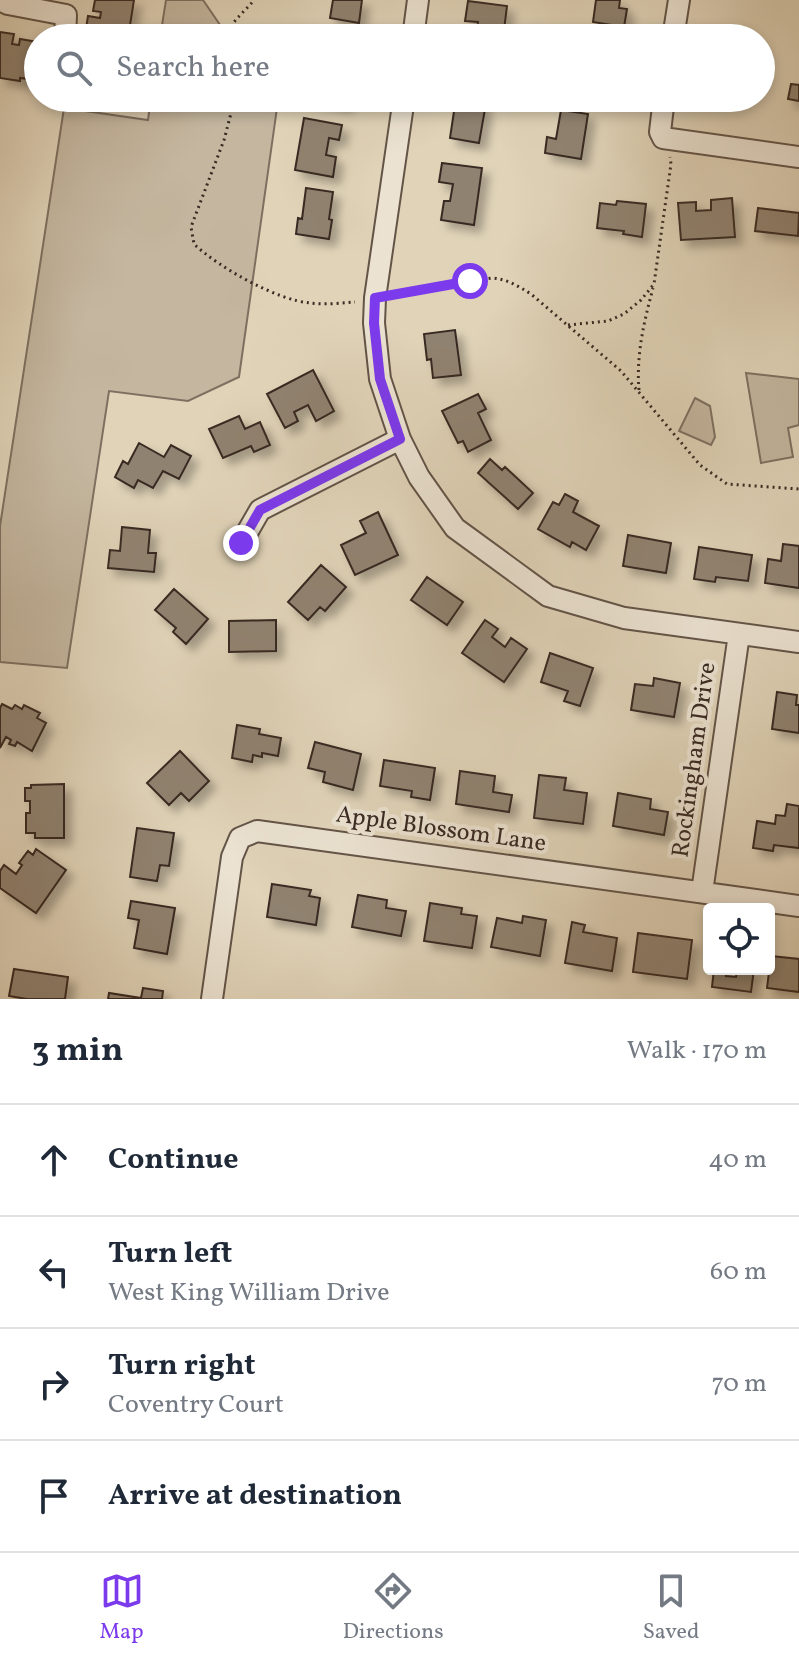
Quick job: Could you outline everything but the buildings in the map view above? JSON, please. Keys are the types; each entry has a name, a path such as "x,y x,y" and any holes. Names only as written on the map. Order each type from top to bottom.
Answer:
{"street":[{"path":"0,0 66,15 66,24"},
{"path":"415,24 418,0"},
{"path":"675,24 679,0"},
{"path":"402,112 375,298 374,323 380,379 400,439 419,477 455,528 548,596 624,618 799,642"},
{"path":"662,112 660,132 663,138 669,140 799,157"},
{"path":"241,543 260,510 400,439"},
{"name":"Rockingham Drive","path":"702,892 739,634"},
{"name":"Apple Blossom Lane","path":"212,999 232,857 240,838 257,831 799,906"}],"path":[{"path":"233,24 254,0"},
{"path":"231,112 191,227 194,244 218,263 298,301 311,304 363,301 470,281 501,279 531,294 621,371 700,465 727,484 799,489"},
{"path":"639,390 640,344 654,284 671,164 669,140"},
{"path":"568,325 608,321 624,314 654,284"}],"shaded area":[{"path":"166,0 203,0 219,24 162,24"},
{"path":"63,112 92,112 148,120 149,112 276,112 239,377 188,401 109,391 67,668 0,662 0,526"},
{"path":"746,373 799,379 799,425 788,428 793,457 761,463"},
{"path":"695,398 710,406 715,437 711,445 679,431"}],"route":[{"path":"241,543 260,510 400,439 380,379 374,323 375,298 470,281"}]}
